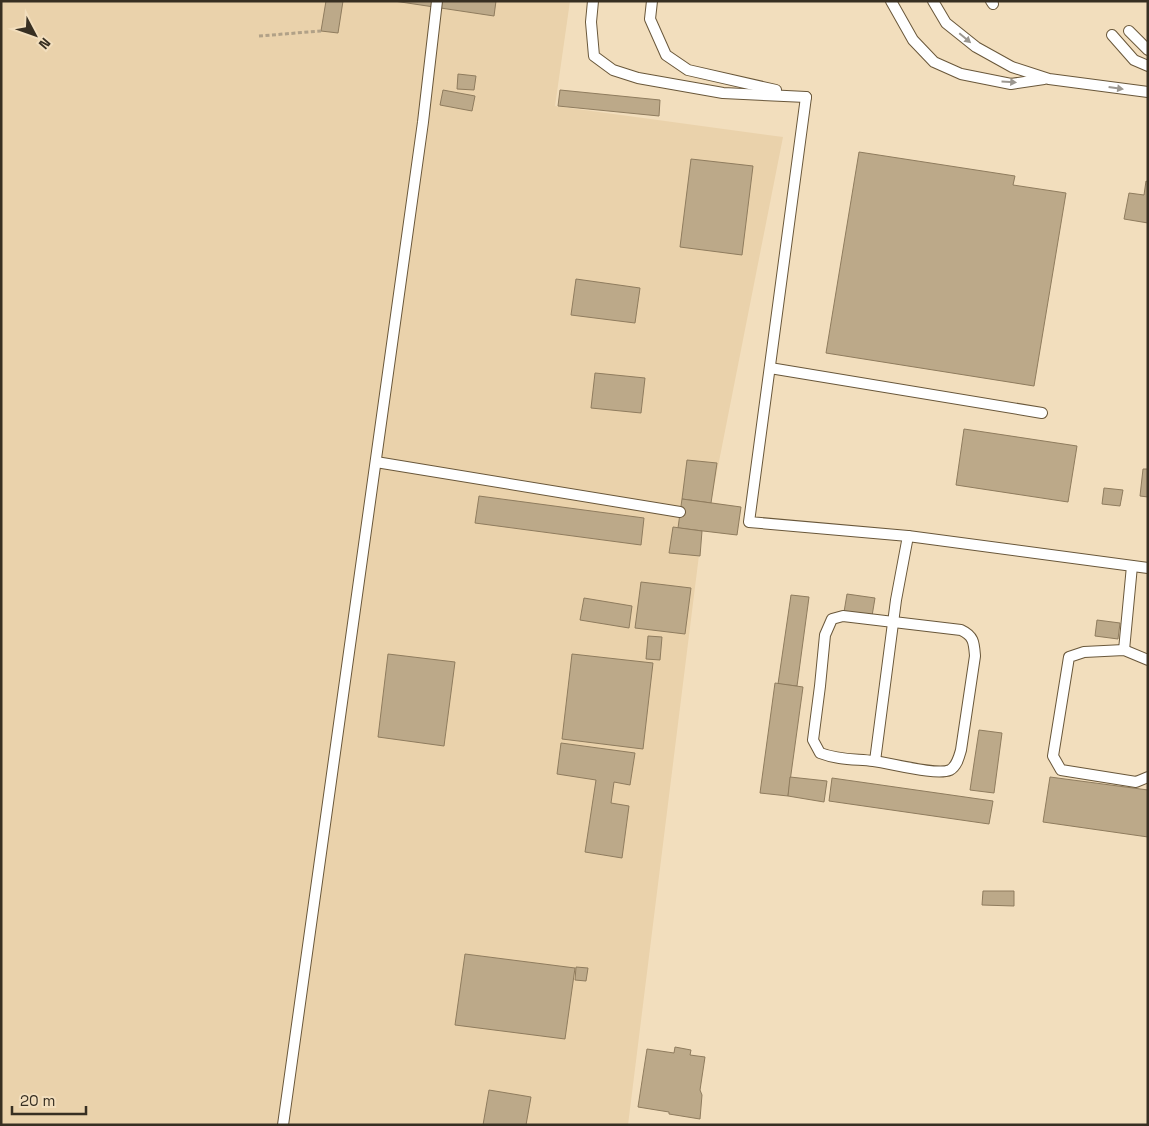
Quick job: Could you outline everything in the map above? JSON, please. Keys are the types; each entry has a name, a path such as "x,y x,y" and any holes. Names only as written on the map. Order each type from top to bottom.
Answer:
{"lane":[{"path":"283,1125 423,122 437,1"},
{"path":"593,1 591,22 594,56 613,70 638,78 705,91 806,97"},
{"path":"652,1 650,19 666,55 688,70 806,97"},
{"path":"891,1 913,40 934,62 961,74 1011,84 1048,78"},
{"path":"933,1 946,23 976,47 1012,67 1048,78 1148,92"},
{"path":"1129,31 1148,50"},
{"path":"1112,36 1134,60 1148,66"},
{"path":"806,97 770,368 744,521 908,536 1148,568"},
{"path":"770,368 1042,413"},
{"path":"376,462 680,512"},
{"path":"875,761 893,622 908,536"},
{"path":"1124,650 1132,566"},
{"path":"843,616 893,622 961,630 969,634 974,644 975,656 961,750 953,769 934,771 875,761 834,758 820,753 813,740 825,635 832,619 843,616"},
{"path":"1148,660 1124,650 1084,652 1069,657 1053,756 1061,770 1136,782 1148,777"}],"path":[{"path":"259,36 321,31"}],"shaded area":[{"path":"1,1 570,1 555,106 783,137 711,502 741,507 737,535 702,531 628,1125 1,1125"}],"building":[{"path":"326,1 343,1 338,33 321,31"},
{"path":"394,1 496,1 494,16"},
{"path":"458,74 476,76 474,90 457,89"},
{"path":"443,90 475,96 472,111 440,105"},
{"path":"560,90 660,100 659,116 558,106"},
{"path":"859,152 1015,176 1013,185 1066,193 1034,386 826,353"},
{"path":"691,159 753,166 742,255 680,247"},
{"path":"1146,181 1148,182 1148,223 1124,219 1129,193 1144,195"},
{"path":"576,279 640,288 635,323 571,315"},
{"path":"595,373 645,378 641,413 591,408"},
{"path":"964,429 1077,446 1068,502 956,485"},
{"path":"687,460 717,463 711,503 682,499"},
{"path":"1143,469 1148,469 1148,497 1140,496"},
{"path":"1104,488 1123,490 1120,506 1102,504"},
{"path":"479,496 644,518 641,545 475,523"},
{"path":"682,499 741,507 737,535 678,528"},
{"path":"673,527 702,531 700,556 669,553"},
{"path":"641,582 691,588 685,634 635,628"},
{"path":"847,594 875,598 872,616 844,612"},
{"path":"791,595 809,597 797,686 778,684"},
{"path":"584,598 632,606 629,628 580,620"},
{"path":"1097,620 1120,623 1118,639 1095,636"},
{"path":"648,636 662,637 660,660 646,659"},
{"path":"388,654 455,662 444,746 378,737"},
{"path":"572,654 653,663 643,749 562,739"},
{"path":"775,683 803,687 788,796 760,793"},
{"path":"979,730 1002,733 994,793 970,790"},
{"path":"561,743 635,753 630,785 614,782 611,803 629,806 622,858 585,852 596,780 557,774"},
{"path":"790,777 827,781 824,802 788,796"},
{"path":"1050,777 1148,790 1148,837 1043,822"},
{"path":"832,778 993,801 989,824 829,801"},
{"path":"983,891 1014,891 1014,906 982,905"},
{"path":"465,954 575,968 565,1039 455,1025"},
{"path":"576,967 588,968 586,981 575,980"},
{"path":"675,1047 691,1050 690,1055 705,1057 700,1090 702,1095 700,1119 638,1107 647,1049 674,1053"},
{"path":"489,1090 531,1097 526,1125 483,1125"}]}
